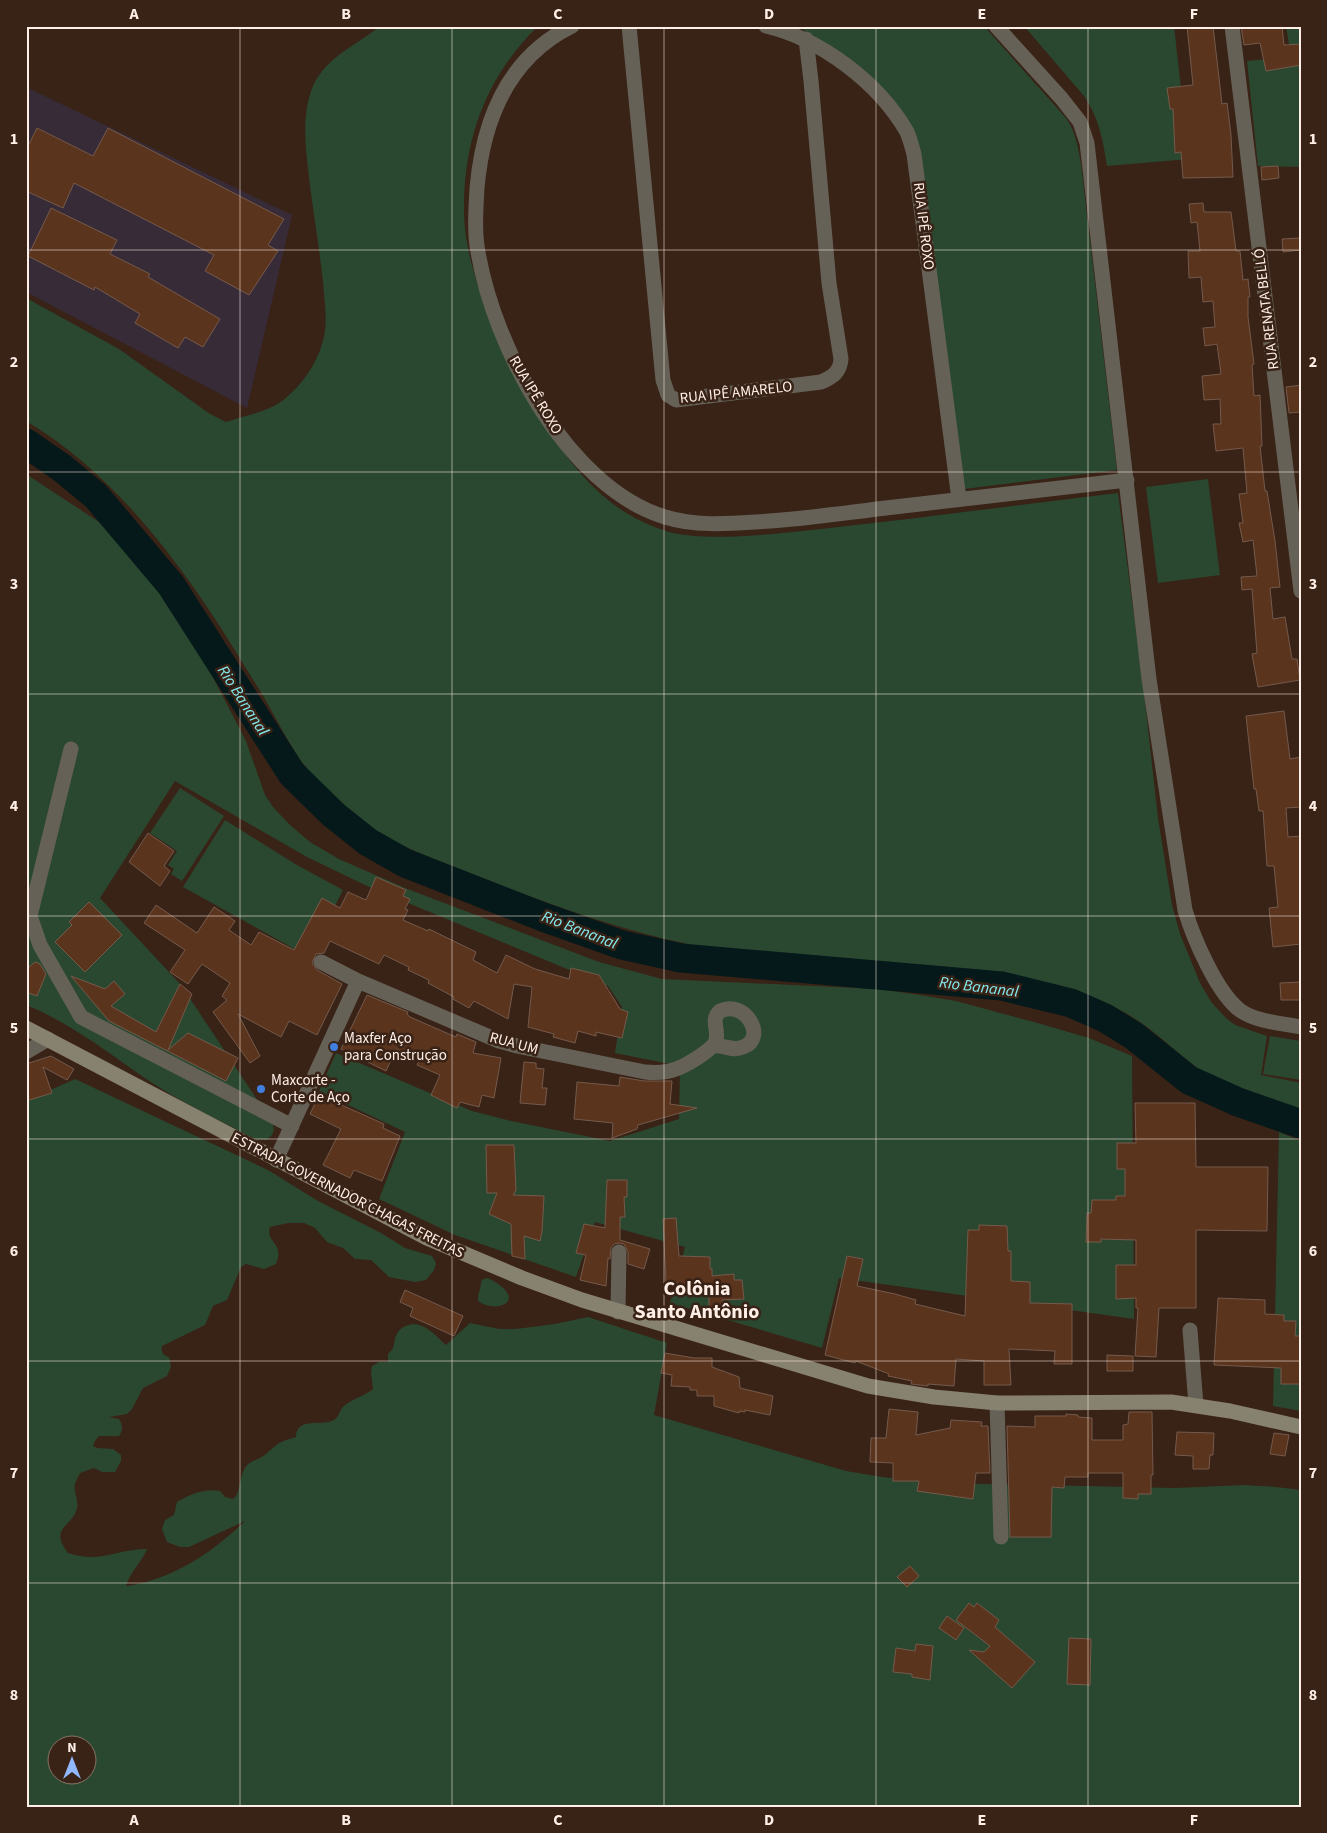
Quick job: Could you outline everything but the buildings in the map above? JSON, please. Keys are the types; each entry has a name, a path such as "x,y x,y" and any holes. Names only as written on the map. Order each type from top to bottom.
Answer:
{"main road":[{"name":"ESTRADA GOVERNADOR CHAGAS FREITAS","path":"26,1028 427,1238 522,1278 618,1312 868,1386 934,1397 997,1403 1156,1402 1196,1405 1301,1427"}],"street":[{"name":"RUA IPÊ ROXO","path":"572,26 554,35 530,55 512,77 496,103 485,135 478,175 475,212 478,250 495,318 514,362 547,420 577,457 600,478 634,504 667,518 705,524 782,520 1128,480"},
{"name":"RUA IPÊ AMARELO","path":"629,26 663,380 668,395 676,400 821,382 834,375 839,368 841,359 829,283 806,40"},
{"name":"RUA IPÊ ROXO","path":"766,26 806,40 838,59 879,95 896,116 910,140 914,154 959,499"},
{"path":"996,26 1062,99 1080,122 1085,132 1128,480 1149,679 1185,910 1216,980 1235,1006 1242,1012 1257,1018 1301,1027"},
{"name":"RUA RENATA BELLÓ","path":"1232,26 1301,591"},
{"path":"71,748 30,916 40,945 81,1017 292,1126"},
{"name":"RUA UM","path":"321,962 358,981 500,1041 625,1069 653,1072 677,1069 713,1046"},
{"path":"276,1160 358,981"},
{"path":"26,1052 48,1039"},
{"path":"618,1312 620,1252"},
{"path":"1190,1330 1196,1405"},
{"path":"997,1403 1001,1538"}],"shaded area":[{"path":"26,87 292,215 247,408 26,292"}],"green space":[{"path":"380,26 538,26 504,66 491,88 473,135 465,186 464,213 467,242 482,298 507,359 525,396 556,442 582,475 602,495 626,513 647,524 669,532 721,537 850,526 1118,493 1158,818 1172,905 1180,934 1200,983 1212,1003 1235,1025 1267,1036 1261,1075 1301,1083 1301,1115 1275,1108 1226,1086 1195,1066 1154,1032 1129,1015 1094,998 1061,986 982,971 949,967 787,957 718,949 647,934 577,913 399,844 358,818 334,798 312,775 299,758 230,642 181,570 154,536 126,503 95,473 62,445 26,421 26,298 119,349 210,414 226,422 262,411 282,401 297,387 310,370 320,351 325,331 326,313 323,282 306,148 307,106 313,86 326,67 343,52"},
{"path":"797,26 984,26 1066,118 1078,146 1081,164 1117,470 964,489 920,153 835,49"},
{"path":"1024,26 1174,26 1189,159 1107,166 1100,130 1089,104"},
{"path":"1286,26 1301,26 1301,167 1258,166 1247,61 1291,57"},
{"path":"26,474 102,524 135,552 150,570 191,635 246,741 265,795 273,807 290,825 310,842 339,859 405,888 599,962 662,979 879,989 920,995 956,1001 1034,1022 1089,1038 1132,1056 1134,1319 839,1278 822,1348 670,1303 685,1247 595,1222 576,1277 455,1235 379,1199 405,1132 319,1091 336,1053 472,1111 610,1141 679,1119 680,1066 615,1053 622,1007 608,986 367,886 307,857 175,781 100,898 181,985 270,1119 274,1128 273,1133 266,1140 255,1139 193,1107 157,1086 61,1022 26,1005"},
{"path":"1208,479 1220,575 1158,583 1146,487"},
{"path":"180,788 224,816 182,881 171,874 174,869 168,865 177,851 150,833"},
{"path":"225,820 297,865 343,890 309,957 183,887"},
{"path":"1270,1036 1301,1041 1301,1080 1263,1074"},
{"path":"75,1079 268,1170 318,1201 381,1233 405,1248 432,1256 436,1263 434,1270 426,1280 415,1282 389,1277 371,1260 355,1259 343,1248 327,1242 315,1228 304,1223 288,1223 270,1227 270,1237 278,1251 276,1264 264,1269 246,1264 241,1267 227,1300 213,1306 205,1325 162,1346 162,1352 169,1357 171,1367 167,1376 143,1388 132,1409 127,1414 109,1417 119,1419 122,1428 119,1436 99,1436 93,1446 113,1449 121,1455 121,1461 115,1472 102,1472 94,1468 80,1473 76,1482 77,1508 75,1514 61,1532 62,1544 68,1553 89,1557 147,1549 126,1586 160,1578 191,1563 233,1532 245,1521 189,1547 180,1547 167,1542 162,1529 165,1520 174,1515 177,1502 192,1494 214,1490 220,1491 225,1497 233,1499 236,1496 242,1474 248,1464 263,1456 279,1443 296,1437 300,1426 334,1420 346,1405 373,1389 372,1366 379,1362 388,1362 388,1354 400,1329 412,1324 428,1329 446,1345 470,1323 499,1329 516,1329 588,1317 667,1343 654,1415 846,1471 940,1483 1175,1488 1245,1485 1301,1490 1301,1807 26,1807 26,1101"},
{"path":"1279,1132 1301,1141 1301,1411 1273,1406"},
{"path":"488,1278 501,1286 507,1293 509,1299 501,1306 486,1305 478,1301 481,1282 483,1279"}],"waterway":[{"name":"Rio Bananal","path":"26,443 62,468 96,496 171,585 292,774 334,815 368,842 405,863 543,917 622,945 681,958 1002,986 1071,1003 1105,1018 1134,1036 1189,1080 1238,1102 1301,1124"}],"place":[{"name":"Maxfer Aço para Construção","path":"334,1047"},
{"name":"Maxcorte - Corte de Aço","path":"261,1089"}],"district":[{"name":"Colônia Santo Antônio","path":"697,1300"}]}
